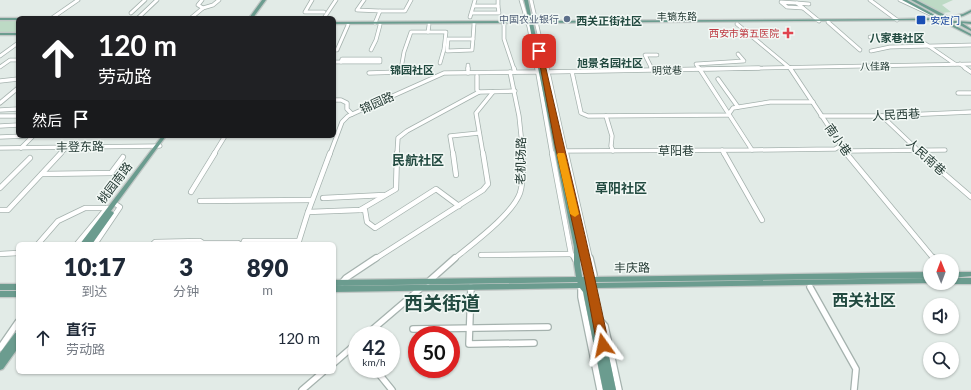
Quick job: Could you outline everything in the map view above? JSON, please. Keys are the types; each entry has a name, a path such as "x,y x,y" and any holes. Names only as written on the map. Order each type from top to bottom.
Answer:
{"main road":[{"path":"254,16 266,0"},
{"path":"528,0 542,72 561,151 612,390"},
{"path":"904,0 939,18 946,20"},
{"path":"909,0 935,13"},
{"path":"913,0 946,20 971,32"},
{"path":"968,15 971,11"},
{"name":"丰镐东路","path":"946,20 958,16 968,15"},
{"name":"丰镐东路","path":"336,24 429,25 897,20 939,18"},
{"path":"0,19 16,19"},
{"name":"丰镐东路","path":"336,24 737,24 946,20 969,23"},
{"path":"955,22 971,32"},
{"path":"959,26 971,32"},
{"path":"0,34 16,34"},
{"name":"桃园南路","path":"90,242 163,138"},
{"name":"桃园南路","path":"158,146 165,138"},
{"path":"561,151 577,247 576,260 581,283 586,290 607,390"},
{"name":"桃园南路","path":"85,242 116,205"},
{"path":"959,277 971,274"},
{"name":"丰庆路","path":"590,283 923,275"},
{"path":"959,279 971,281"},
{"name":"丰庆路","path":"336,283 923,281"},
{"name":"丰庆路","path":"336,289 471,287 581,283"},
{"path":"0,287 16,287"},
{"path":"0,294 16,294"},
{"path":"0,359 16,337"},
{"path":"0,367 16,345"}],"street":[{"path":"55,16 78,0"},
{"path":"131,13 145,0"},
{"path":"140,16 157,0"},
{"path":"202,0 198,5 203,8"},
{"path":"193,16 203,8 213,6 219,0"},
{"path":"312,0 305,12 324,12"},
{"path":"325,16 336,0"},
{"path":"364,0 357,10 406,11 411,0"},
{"path":"470,17 475,0"},
{"path":"472,13 498,13 498,0"},
{"path":"522,0 532,23"},
{"path":"870,0 897,20"},
{"path":"900,0 924,13 939,18"},
{"path":"916,0 942,14 946,20"},
{"path":"803,8 787,7 781,2 809,4"},
{"path":"797,3 819,21"},
{"path":"474,6 498,6"},
{"path":"375,23 380,11"},
{"path":"828,22 860,50"},
{"path":"473,39 448,39 447,50 472,50 473,39 474,24"},
{"name":"老机场路","path":"428,282 505,214 516,202 521,190 523,178 522,138 509,53 506,49 503,37 504,24"},
{"name":"南小巷","path":"737,24 790,68 840,146 929,254"},
{"path":"336,50 348,25"},
{"path":"371,50 376,40 380,25"},
{"path":"428,32 429,25"},
{"path":"369,73 401,72 404,52 411,32 446,32 444,49 440,63"},
{"path":"870,36 914,36 955,64"},
{"path":"0,55 16,43"},
{"path":"871,51 890,47 971,45"},
{"path":"738,54 744,61 696,64 752,150"},
{"path":"653,71 645,55 657,55"},
{"path":"336,62 341,62 380,62 380,59 342,59 341,62"},
{"path":"0,67 10,60 16,60"},
{"path":"960,64 971,72"},
{"name":"八佳路","path":"790,68 971,64"},
{"path":"468,65 468,73"},
{"name":"明觉巷","path":"542,72 790,68"},
{"path":"542,72 571,254 576,260"},
{"name":"锦园路","path":"336,130 342,122 352,114 444,73 542,72"},
{"path":"572,72 581,113 588,116 728,115"},
{"path":"476,76 477,90 479,92"},
{"path":"0,81 16,79"},
{"path":"718,79 738,107"},
{"path":"0,103 16,91"},
{"path":"360,210 396,189 398,138 413,126 479,92 515,91"},
{"path":"342,283 346,278 483,190 488,184 476,112 493,92"},
{"path":"958,93 971,93"},
{"path":"336,100 341,100 347,103 347,109 352,114"},
{"path":"728,115 729,111 733,108 770,102 813,102"},
{"path":"0,110 16,109"},
{"name":"人民西巷","path":"822,116 882,116 971,112"},
{"path":"0,116 16,116"},
{"path":"606,116 612,136 611,146 613,151"},
{"name":"人民南巷","path":"882,116 917,150 971,197"},
{"path":"0,126 16,125"},
{"path":"456,175 450,136 479,133"},
{"path":"0,137 16,136"},
{"path":"21,148 32,138"},
{"path":"191,192 224,138"},
{"name":"锦园路","path":"299,242 333,138"},
{"name":"丰登东路","path":"0,148 158,146"},
{"name":"草阳巷","path":"561,151 835,149 840,146"},
{"path":"0,210 8,210 66,148"},
{"path":"722,150 762,220"},
{"path":"845,151 945,150"},
{"path":"42,174 111,173 123,157"},
{"path":"0,188 30,158"},
{"path":"308,212 365,210 367,222 375,228 436,189 459,206"},
{"path":"323,198 385,195"},
{"path":"200,201 312,200"},
{"path":"40,242 58,220 85,208 105,208 116,205 120,207 95,242"},
{"path":"79,242 105,208"},
{"path":"155,242 201,242"},
{"path":"243,242 299,242"},
{"path":"0,254 16,253"},
{"path":"481,255 571,254"},
{"path":"581,283 581,297 600,390"},
{"path":"471,287 469,344 534,343"},
{"path":"810,287 856,369 854,390"},
{"path":"377,326 421,288"},
{"path":"596,316 605,326 619,390"},
{"path":"0,348 16,325"},
{"path":"460,328 548,327"},
{"path":"336,361 348,352"},
{"path":"302,390 321,374"},
{"path":"382,378 392,390"}],"green space":[{"path":"917,0 953,0 942,5 951,12 942,13"},
{"path":"0,20 16,20 16,32 0,32"}],"tunnel":[{"path":"941,16 960,26"}],"slow traffic":[{"path":"561,155 575,214"}],"place":[{"name":"中国农业银行","path":"567,19"},
{"name":"安定门","path":"921,20"},
{"name":"西安市第五医院","path":"788,33"}],"district":[{"name":"西关正街社区","path":"609,21"},
{"name":"八家巷社区","path":"897,38"},
{"name":"旭景名园社区","path":"610,63"},
{"name":"锦园社区","path":"412,70"},
{"name":"民航社区","path":"418,160"},
{"name":"草阳社区","path":"621,188"},
{"name":"西关社区","path":"864,300"},
{"name":"西关街道","path":"442,303"}],"route":[{"path":"539,51 603,345"}]}
